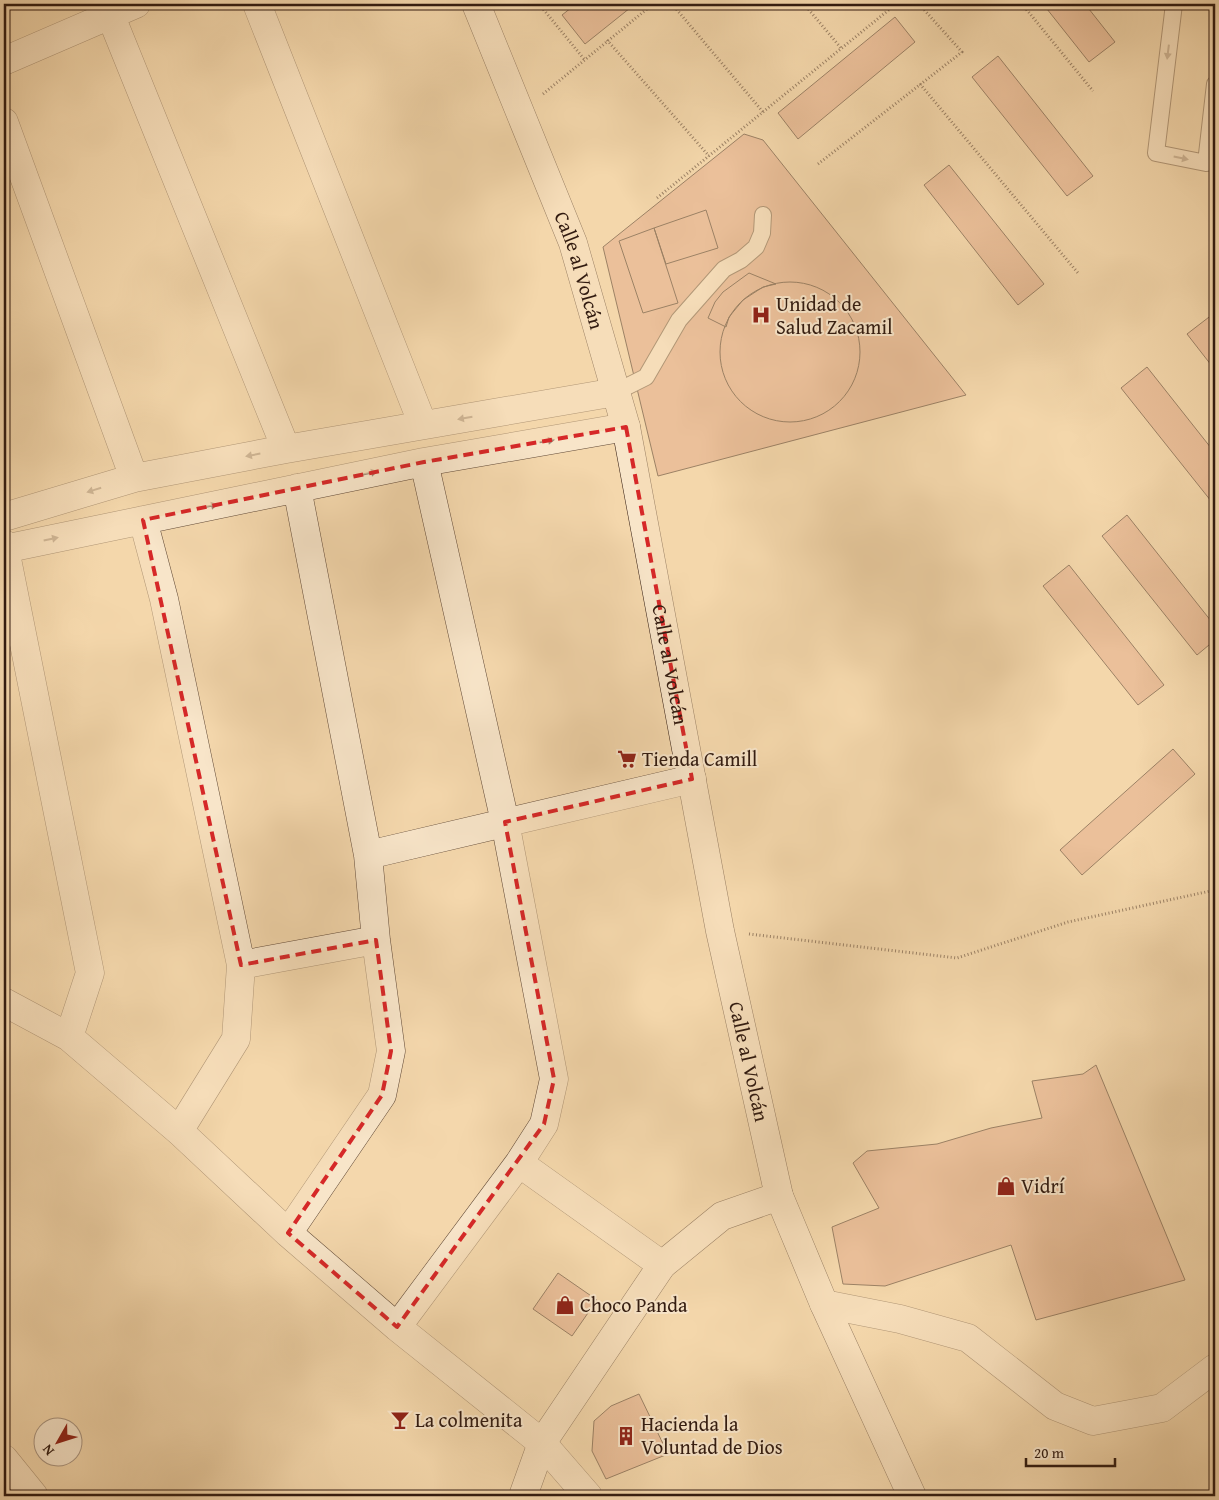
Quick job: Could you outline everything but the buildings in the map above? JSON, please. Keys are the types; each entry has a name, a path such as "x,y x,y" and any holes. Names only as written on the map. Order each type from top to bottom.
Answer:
{"street":[{"path":"4,61 108,9 136,4"},
{"path":"257,4 423,425"},
{"name":"Calle al Volcán","path":"476,4 573,243 626,427 720,931 779,1196 824,1304 912,1496"},
{"path":"108,9 286,449"},
{"path":"4,122 134,478"},
{"path":"4,517 134,478 286,449 616,392"},
{"path":"505,411 510,447"},
{"path":"69,1037 90,973 4,548 424,462 626,427"},
{"path":"397,1327 519,1163 544,1124 554,1079 504,822 424,462"},
{"path":"288,1234 382,1095 391,1051 376,940 368,855 297,488"},
{"path":"144,520 164,599 241,965 236,1038 179,1131"},
{"path":"368,855 692,779"},
{"path":"241,965 376,940"},
{"path":"4,1002 69,1037 179,1131 288,1234 397,1327 542,1443 588,1496"},
{"path":"519,1163 662,1265"},
{"path":"523,1496 542,1443 662,1265 722,1216 779,1196"},
{"path":"824,1304 900,1319 968,1338 1055,1406 1093,1421 1162,1408 1215,1368"},
{"path":"4,1459 34,1496"}],"lane":[{"path":"1174,4 1156,152 1206,163 1215,84"},
{"path":"616,392 646,377 679,320 724,268 741,260 756,247 762,233 763,215"}],"path":[{"path":"539,4 584,59"},
{"path":"520,114 651,4"},
{"path":"672,4 763,112"},
{"path":"804,4 841,48"},
{"path":"657,198 896,4"},
{"path":"818,164 962,52 919,4"},
{"path":"1022,4 1093,91"},
{"path":"607,40 708,156"},
{"path":"920,84 1078,274"},
{"path":"720,931 956,958 1068,922 1215,890"}],"highlighted area":[{"path":"626,427 692,779 505,822 554,1079 544,1124 397,1327 288,1233 382,1095 391,1051 376,940 241,965 143,520 424,462"}],"place":[{"name":"Unidad de Salud Zacamil","path":"761,315"},
{"name":"Tienda Camill","path":"627,759"},
{"name":"Vidrí","path":"1006,1186"},
{"name":"Choco Panda","path":"565,1305"},
{"name":"La colmenita","path":"400,1420"},
{"name":"Hacienda la Voluntad de Dios","path":"626,1436"}]}
